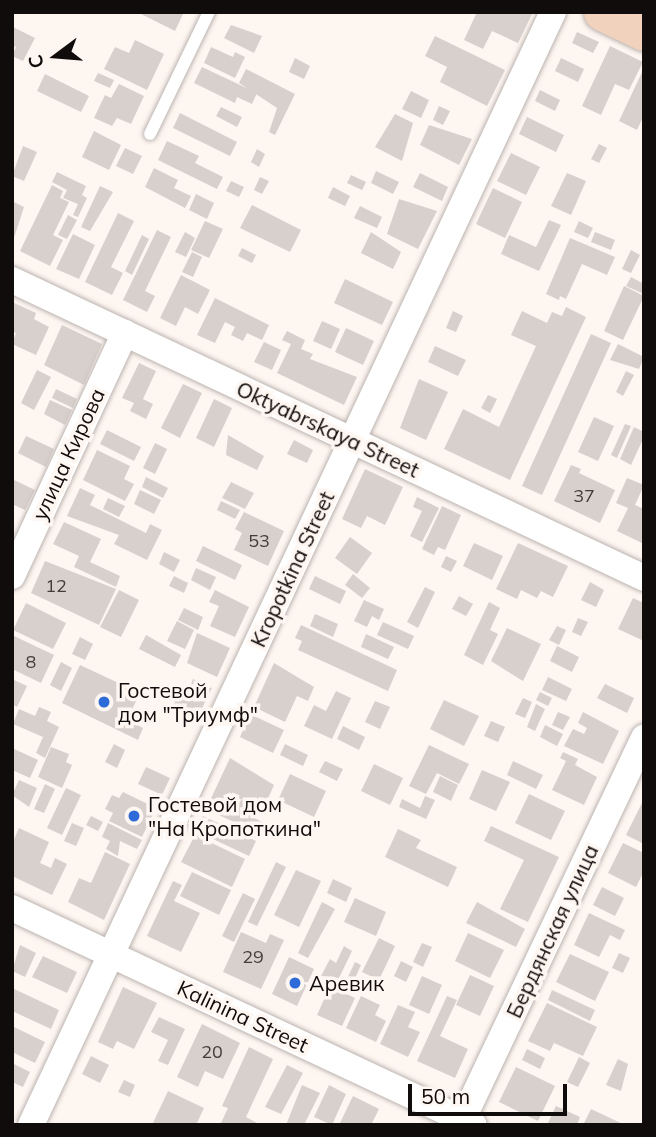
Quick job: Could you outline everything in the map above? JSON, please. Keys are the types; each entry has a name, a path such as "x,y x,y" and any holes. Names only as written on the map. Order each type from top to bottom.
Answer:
{"street":[{"name":"Kropotkina Street","path":"31,1125 553,12"},
{"path":"602,12 644,32"},
{"name":"Oktyabrskaya Street","path":"12,280 644,578"},
{"name":"улица Кирова","path":"12,576 125,333"},
{"name":"Бердянская улица","path":"465,1123 644,737"},
{"name":"Kalinina Street","path":"12,908 465,1123"}],"lane":[{"path":"150,134 209,12"}],"building":[{"path":"137,12 184,12 175,31"},
{"path":"477,12 533,12 518,43 492,31 483,49 464,40"},
{"path":"231,25 262,36 254,53 224,38"},
{"path":"13,27 35,38 23,61 12,56 16,47 12,45"},
{"path":"577,32 599,42 593,53 572,43"},
{"path":"435,36 505,70 487,106 440,82 447,67 425,56"},
{"path":"135,40 164,54 147,90 104,69 115,47 129,53"},
{"path":"610,46 643,62 629,90 615,84 601,115 582,106"},
{"path":"211,47 233,57 235,52 245,57 235,78 204,63"},
{"path":"295,58 310,66 304,79 289,72"},
{"path":"561,58 584,69 578,82 555,71"},
{"path":"202,67 257,93 252,104 237,97 235,103 194,83"},
{"path":"644,68 644,115 637,130 619,121"},
{"path":"246,69 295,94 275,135 269,132 277,108 239,83"},
{"path":"98,73 114,80 110,88 94,81"},
{"path":"45,74 89,96 81,112 37,91"},
{"path":"119,84 144,96 131,124 117,118 112,126 94,118 105,95 111,98"},
{"path":"540,90 560,100 555,111 535,101"},
{"path":"411,91 429,100 421,118 402,109"},
{"path":"439,106 450,111 443,125 433,120"},
{"path":"221,107 242,117 237,127 216,116"},
{"path":"180,113 237,142 230,156 173,128"},
{"path":"395,114 413,123 402,161 375,147"},
{"path":"527,117 564,135 556,152 519,134"},
{"path":"429,125 472,139 459,165 420,145"},
{"path":"94,131 121,145 109,170 82,157"},
{"path":"167,141 199,156 195,163 223,177 217,189 158,160"},
{"path":"599,144 607,148 599,163 591,159"},
{"path":"23,146 37,152 24,181 12,176"},
{"path":"125,148 142,156 133,174 116,166"},
{"path":"257,149 265,154 259,167 251,162"},
{"path":"511,153 540,167 526,195 497,181"},
{"path":"154,168 178,180 174,188 191,196 185,208 145,187"},
{"path":"376,171 399,182 393,194 371,183"},
{"path":"57,172 86,186 82,195 87,198 78,217 73,215 78,204 63,198 67,190 52,182"},
{"path":"420,173 448,187 442,201 413,187"},
{"path":"567,173 586,181 571,215 551,206"},
{"path":"351,175 366,182 362,190 347,183"},
{"path":"260,177 269,181 262,194 254,190"},
{"path":"231,181 244,187 239,197 226,191"},
{"path":"52,185 63,191 60,198 69,202 53,235 63,240 50,266 20,251"},
{"path":"100,186 113,192 90,231 81,227"},
{"path":"333,187 350,196 345,206 328,198"},
{"path":"493,188 522,202 505,238 476,224"},
{"path":"196,194 214,203 207,219 189,210"},
{"path":"399,199 437,211 418,249 387,234"},
{"path":"12,201 24,207 12,244"},
{"path":"252,205 301,230 290,252 240,228"},
{"path":"360,206 382,217 377,228 354,218"},
{"path":"118,213 134,221 111,267 123,273 112,295 85,282"},
{"path":"68,215 77,220 67,239 58,235"},
{"path":"549,220 561,225 539,271 501,254 509,235 536,247"},
{"path":"205,221 223,229 209,258 191,250"},
{"path":"579,221 593,228 588,238 574,232"},
{"path":"157,230 171,237 145,291 155,296 147,312 123,300"},
{"path":"185,232 195,238 186,257 175,252"},
{"path":"371,232 401,252 393,269 361,253"},
{"path":"595,232 615,240 611,250 591,242"},
{"path":"73,234 95,245 79,279 56,269"},
{"path":"142,235 149,239 132,275 125,271"},
{"path":"570,238 615,257 607,275 582,264 566,299 560,296 559,300 546,294"},
{"path":"242,248 256,255 252,263 238,256"},
{"path":"631,250 640,255 631,273 622,269"},
{"path":"192,252 202,257 193,277 182,272"},
{"path":"181,275 210,290 198,314 185,307 176,326 160,318"},
{"path":"631,277 644,284 644,294 626,286"},
{"path":"345,279 393,302 382,325 334,303"},
{"path":"624,286 644,296 623,340 604,331"},
{"path":"215,298 269,325 262,340 247,333 243,341 231,335 235,327 225,322 215,343 197,335"},
{"path":"12,302 36,313 34,319 49,327 36,355 12,344 16,333 12,331"},
{"path":"566,307 586,317 510,480 444,449 463,409 499,427 536,346 511,335 522,311 547,323 552,312 562,316"},
{"path":"453,311 463,316 456,332 446,328"},
{"path":"322,321 340,329 331,349 313,341"},
{"path":"62,325 102,344 84,385 44,365"},
{"path":"346,328 374,341 363,365 335,352"},
{"path":"287,331 305,340 301,349 313,354 310,359 357,377 344,405 277,373 291,344 282,340"},
{"path":"591,334 611,343 542,495 522,486"},
{"path":"264,342 281,350 272,370 254,362"},
{"path":"618,344 644,357 639,369 610,360"},
{"path":"435,346 466,360 458,376 428,362"},
{"path":"139,363 156,371 143,399 153,404 146,419 130,411 134,403 122,398"},
{"path":"37,370 51,377 34,410 21,403"},
{"path":"626,371 634,375 623,396 616,392"},
{"path":"419,379 448,392 426,440 400,428"},
{"path":"183,384 202,393 180,438 161,428"},
{"path":"56,389 77,399 73,408 52,398"},
{"path":"488,395 497,399 490,413 481,408"},
{"path":"214,399 232,408 214,447 196,438"},
{"path":"50,400 72,410 65,425 44,414"},
{"path":"594,417 614,426 598,461 578,452"},
{"path":"625,424 631,426 617,458 611,455"},
{"path":"634,427 644,432 644,437 631,465 620,459"},
{"path":"107,430 141,447 134,461 100,444"},
{"path":"228,435 264,456 257,470 226,455"},
{"path":"26,436 54,449 46,467 18,453"},
{"path":"294,440 313,450 307,463 287,454"},
{"path":"155,443 167,449 155,474 143,468"},
{"path":"97,450 130,466 124,479 134,484 125,501 83,480"},
{"path":"571,465 581,469 579,473 615,490 600,523 554,501"},
{"path":"365,469 403,487 385,525 367,516 361,528 342,519"},
{"path":"146,477 168,488 163,498 142,487"},
{"path":"627,478 644,485 635,505 644,509 644,544 617,531 628,508 616,503"},
{"path":"12,479 35,490 25,510 12,504"},
{"path":"231,482 254,493 245,509 222,498"},
{"path":"80,488 95,495 90,505 146,533 150,524 162,530 147,560 114,544 119,535 67,516"},
{"path":"140,490 161,500 154,514 134,504"},
{"path":"417,497 439,508 422,542 410,536 422,511 413,507"},
{"path":"108,498 125,506 119,517 103,509"},
{"path":"221,501 240,510 235,519 217,510"},
{"path":"442,506 461,515 445,550 438,547 434,555 422,549"},
{"path":"244,512 284,531 268,566 234,550 242,533 235,529"},
{"path":"64,522 101,539 90,562 120,576 116,587 74,567 79,556 53,544"},
{"path":"350,537 372,553 357,574 335,558"},
{"path":"474,543 503,556 492,580 463,566"},
{"path":"518,543 568,566 553,597 541,591 537,598 521,590 517,599 496,589"},
{"path":"203,546 242,565 235,580 196,561"},
{"path":"164,552 180,560 174,572 159,564"},
{"path":"446,556 457,561 451,572 441,567"},
{"path":"45,561 116,589 99,625 31,593"},
{"path":"196,568 216,577 210,590 191,580"},
{"path":"353,574 370,588 362,598 345,585"},
{"path":"174,576 188,583 184,593 169,586"},
{"path":"315,576 346,591 340,604 309,589"},
{"path":"590,582 604,590 596,607 581,600"},
{"path":"425,587 435,592 418,628 407,622"},
{"path":"119,590 139,600 121,637 100,627"},
{"path":"215,590 249,607 235,637 210,626 219,606 209,602"},
{"path":"459,596 473,604 466,616 452,609"},
{"path":"633,598 644,603 644,641 618,629"},
{"path":"364,600 384,609 379,620 372,616 367,627 354,621"},
{"path":"489,602 500,608 490,630 498,634 483,665 464,655"},
{"path":"26,603 66,623 53,649 13,630"},
{"path":"184,608 203,617 198,630 178,620"},
{"path":"315,614 338,624 333,637 310,626"},
{"path":"578,618 588,622 581,636 572,632"},
{"path":"177,621 194,630 185,649 167,641"},
{"path":"383,622 414,636 408,649 377,635"},
{"path":"301,625 397,670 388,691 298,650 302,641 295,638"},
{"path":"557,626 566,630 559,645 549,640"},
{"path":"507,628 541,644 523,681 491,661"},
{"path":"197,633 230,648 217,677 187,663"},
{"path":"366,634 394,647 388,659 361,647"},
{"path":"12,635 54,655 41,683 12,669"},
{"path":"146,635 181,655 175,667 139,649"},
{"path":"80,637 93,644 85,660 72,654"},
{"path":"557,646 579,657 572,672 550,661"},
{"path":"61,662 72,668 61,691 50,685"},
{"path":"274,663 314,687 308,701 297,696 285,722 254,707"},
{"path":"80,665 140,693 127,720 143,728 138,740 62,703"},
{"path":"548,677 572,689 566,701 542,690"},
{"path":"12,679 27,686 17,707 12,704"},
{"path":"193,679 212,688 207,697 189,689"},
{"path":"171,684 206,700 196,721 171,710 175,702 165,697"},
{"path":"605,684 634,698 627,713 597,698"},
{"path":"336,691 351,698 332,739 304,726 314,705 326,711"},
{"path":"540,692 552,698 548,706 536,700"},
{"path":"523,698 532,702 525,718 515,714"},
{"path":"444,700 479,716 464,746 430,729"},
{"path":"375,701 390,707 380,729 365,722"},
{"path":"536,704 545,709 535,731 527,727"},
{"path":"39,707 51,712 47,721 59,727 45,758 36,753 43,737 13,724 19,709 35,716"},
{"path":"558,712 570,717 563,730 552,725"},
{"path":"583,712 619,731 603,764 564,746 573,729 584,734 587,728 578,723"},
{"path":"250,714 284,730 273,753 240,737"},
{"path":"491,721 505,727 498,742 484,736"},
{"path":"545,725 563,734 557,746 540,737"},
{"path":"343,726 365,737 359,750 337,739"},
{"path":"114,744 125,750 117,768 105,762"},
{"path":"285,744 308,755 303,766 280,755"},
{"path":"429,745 469,764 459,784 437,773 426,794 409,786"},
{"path":"51,747 69,754 66,762 72,765 62,788 38,777"},
{"path":"12,748 38,760 30,778 12,770"},
{"path":"563,752 578,759 575,765 597,777 584,805 552,790 566,761 560,758"},
{"path":"230,758 274,785 267,801 259,797 250,816 271,826 266,837 206,809"},
{"path":"325,761 343,769 337,781 319,772"},
{"path":"513,761 543,775 536,789 507,775"},
{"path":"374,764 403,778 390,805 361,791"},
{"path":"146,767 170,778 162,795 138,784"},
{"path":"482,770 510,782 496,811 469,799"},
{"path":"290,774 326,791 314,817 278,800"},
{"path":"440,776 458,785 451,801 433,792"},
{"path":"19,780 37,788 29,807 12,795"},
{"path":"45,784 55,789 44,813 34,809"},
{"path":"66,788 81,795 62,835 47,828"},
{"path":"123,792 156,808 142,837 109,821 113,813 105,809 112,795 119,798"},
{"path":"529,794 565,811 551,840 515,823"},
{"path":"425,796 435,800 426,819 399,807 402,799 420,808"},
{"path":"644,799 644,844 626,835"},
{"path":"91,816 103,822 98,831 86,825"},
{"path":"203,816 256,841 249,856 196,831"},
{"path":"72,823 84,828 76,846 64,841"},
{"path":"108,823 142,840 137,849 120,841 118,856 106,849 110,841 102,837"},
{"path":"491,826 559,857 528,922 500,909 524,860 484,841"},
{"path":"19,828 49,842 40,863 51,868 55,858 67,864 52,895 12,876 12,844"},
{"path":"398,829 421,840 416,848 457,867 448,887 385,857"},
{"path":"195,835 245,859 232,887 181,862"},
{"path":"623,843 644,853 644,871 636,887 608,873"},
{"path":"105,852 130,864 104,920 68,902 79,878 91,883"},
{"path":"276,862 286,867 257,926 248,922"},
{"path":"296,870 321,881 299,927 274,915"},
{"path":"192,872 231,890 219,915 180,896"},
{"path":"333,879 352,888 346,902 327,893"},
{"path":"173,881 182,885 174,901 200,913 181,952 147,936"},
{"path":"602,887 624,898 615,916 593,905"},
{"path":"243,893 255,899 234,942 222,936"},
{"path":"355,898 386,912 376,936 344,922"},
{"path":"322,902 335,909 308,958 298,953"},
{"path":"477,902 525,929 516,947 466,923"},
{"path":"589,913 625,930 620,940 610,935 599,957 574,945"},
{"path":"241,932 266,943 270,934 284,940 261,989 223,972"},
{"path":"468,933 504,950 490,978 455,961"},
{"path":"379,938 395,946 379,980 362,972"},
{"path":"422,943 432,947 423,967 413,962"},
{"path":"20,945 36,953 25,977 12,971"},
{"path":"344,946 352,951 339,978 321,976 330,959 336,963"},
{"path":"619,953 630,958 623,973 612,968"},
{"path":"570,954 609,972 595,1001 556,982"},
{"path":"43,956 77,972 67,993 32,977"},
{"path":"289,957 314,969 297,1006 272,994"},
{"path":"401,961 413,967 406,982 394,976"},
{"path":"355,962 361,965 352,985 346,981"},
{"path":"470,975 494,986 480,1016 456,1005"},
{"path":"422,976 442,985 429,1014 409,1005"},
{"path":"330,986 355,998 342,1026 317,1015"},
{"path":"123,987 157,1003 134,1049 117,1041 113,1049 98,1042"},
{"path":"12,988 59,1010 51,1029 12,1011"},
{"path":"552,990 595,1010 590,1021 548,1000"},
{"path":"361,996 380,1005 375,1015 386,1021 376,1042 346,1028"},
{"path":"447,996 457,1000 440,1036 468,1049 455,1078 417,1061"},
{"path":"547,1003 597,1027 583,1056 554,1043 550,1051 528,1041"},
{"path":"398,1005 415,1012 408,1027 420,1032 408,1057 380,1044"},
{"path":"159,1017 185,1029 168,1065 158,1061 168,1040 151,1032"},
{"path":"202,1024 240,1043 223,1079 205,1071 198,1087 177,1077"},
{"path":"12,1026 45,1042 35,1063 12,1052"},
{"path":"249,1047 273,1059 246,1117 257,1123 220,1125 228,1108 222,1106"},
{"path":"527,1049 545,1058 540,1069 522,1060"},
{"path":"91,1056 109,1065 100,1083 82,1074"},
{"path":"579,1057 590,1063 578,1087 567,1082"},
{"path":"618,1059 628,1064 621,1091 606,1085"},
{"path":"12,1063 30,1072 23,1087 12,1082"},
{"path":"287,1065 303,1073 281,1114 265,1107"},
{"path":"516,1067 555,1086 538,1121 499,1102"},
{"path":"124,1080 135,1085 130,1097 118,1092"},
{"path":"302,1085 320,1093 304,1125 286,1125"},
{"path":"329,1085 346,1094 332,1125 314,1117"},
{"path":"168,1091 204,1108 196,1125 152,1125"},
{"path":"353,1096 379,1109 371,1125 339,1125"},
{"path":"556,1106 580,1117 577,1125 547,1125"},
{"path":"591,1109 625,1125 583,1125"}],"place":[{"name":"Гостевой дом \"Триумф\"","path":"104,702"},
{"name":"Гостевой дом \"На Кропоткина\"","path":"134,816"},
{"name":"Аревик","path":"295,983"}]}
